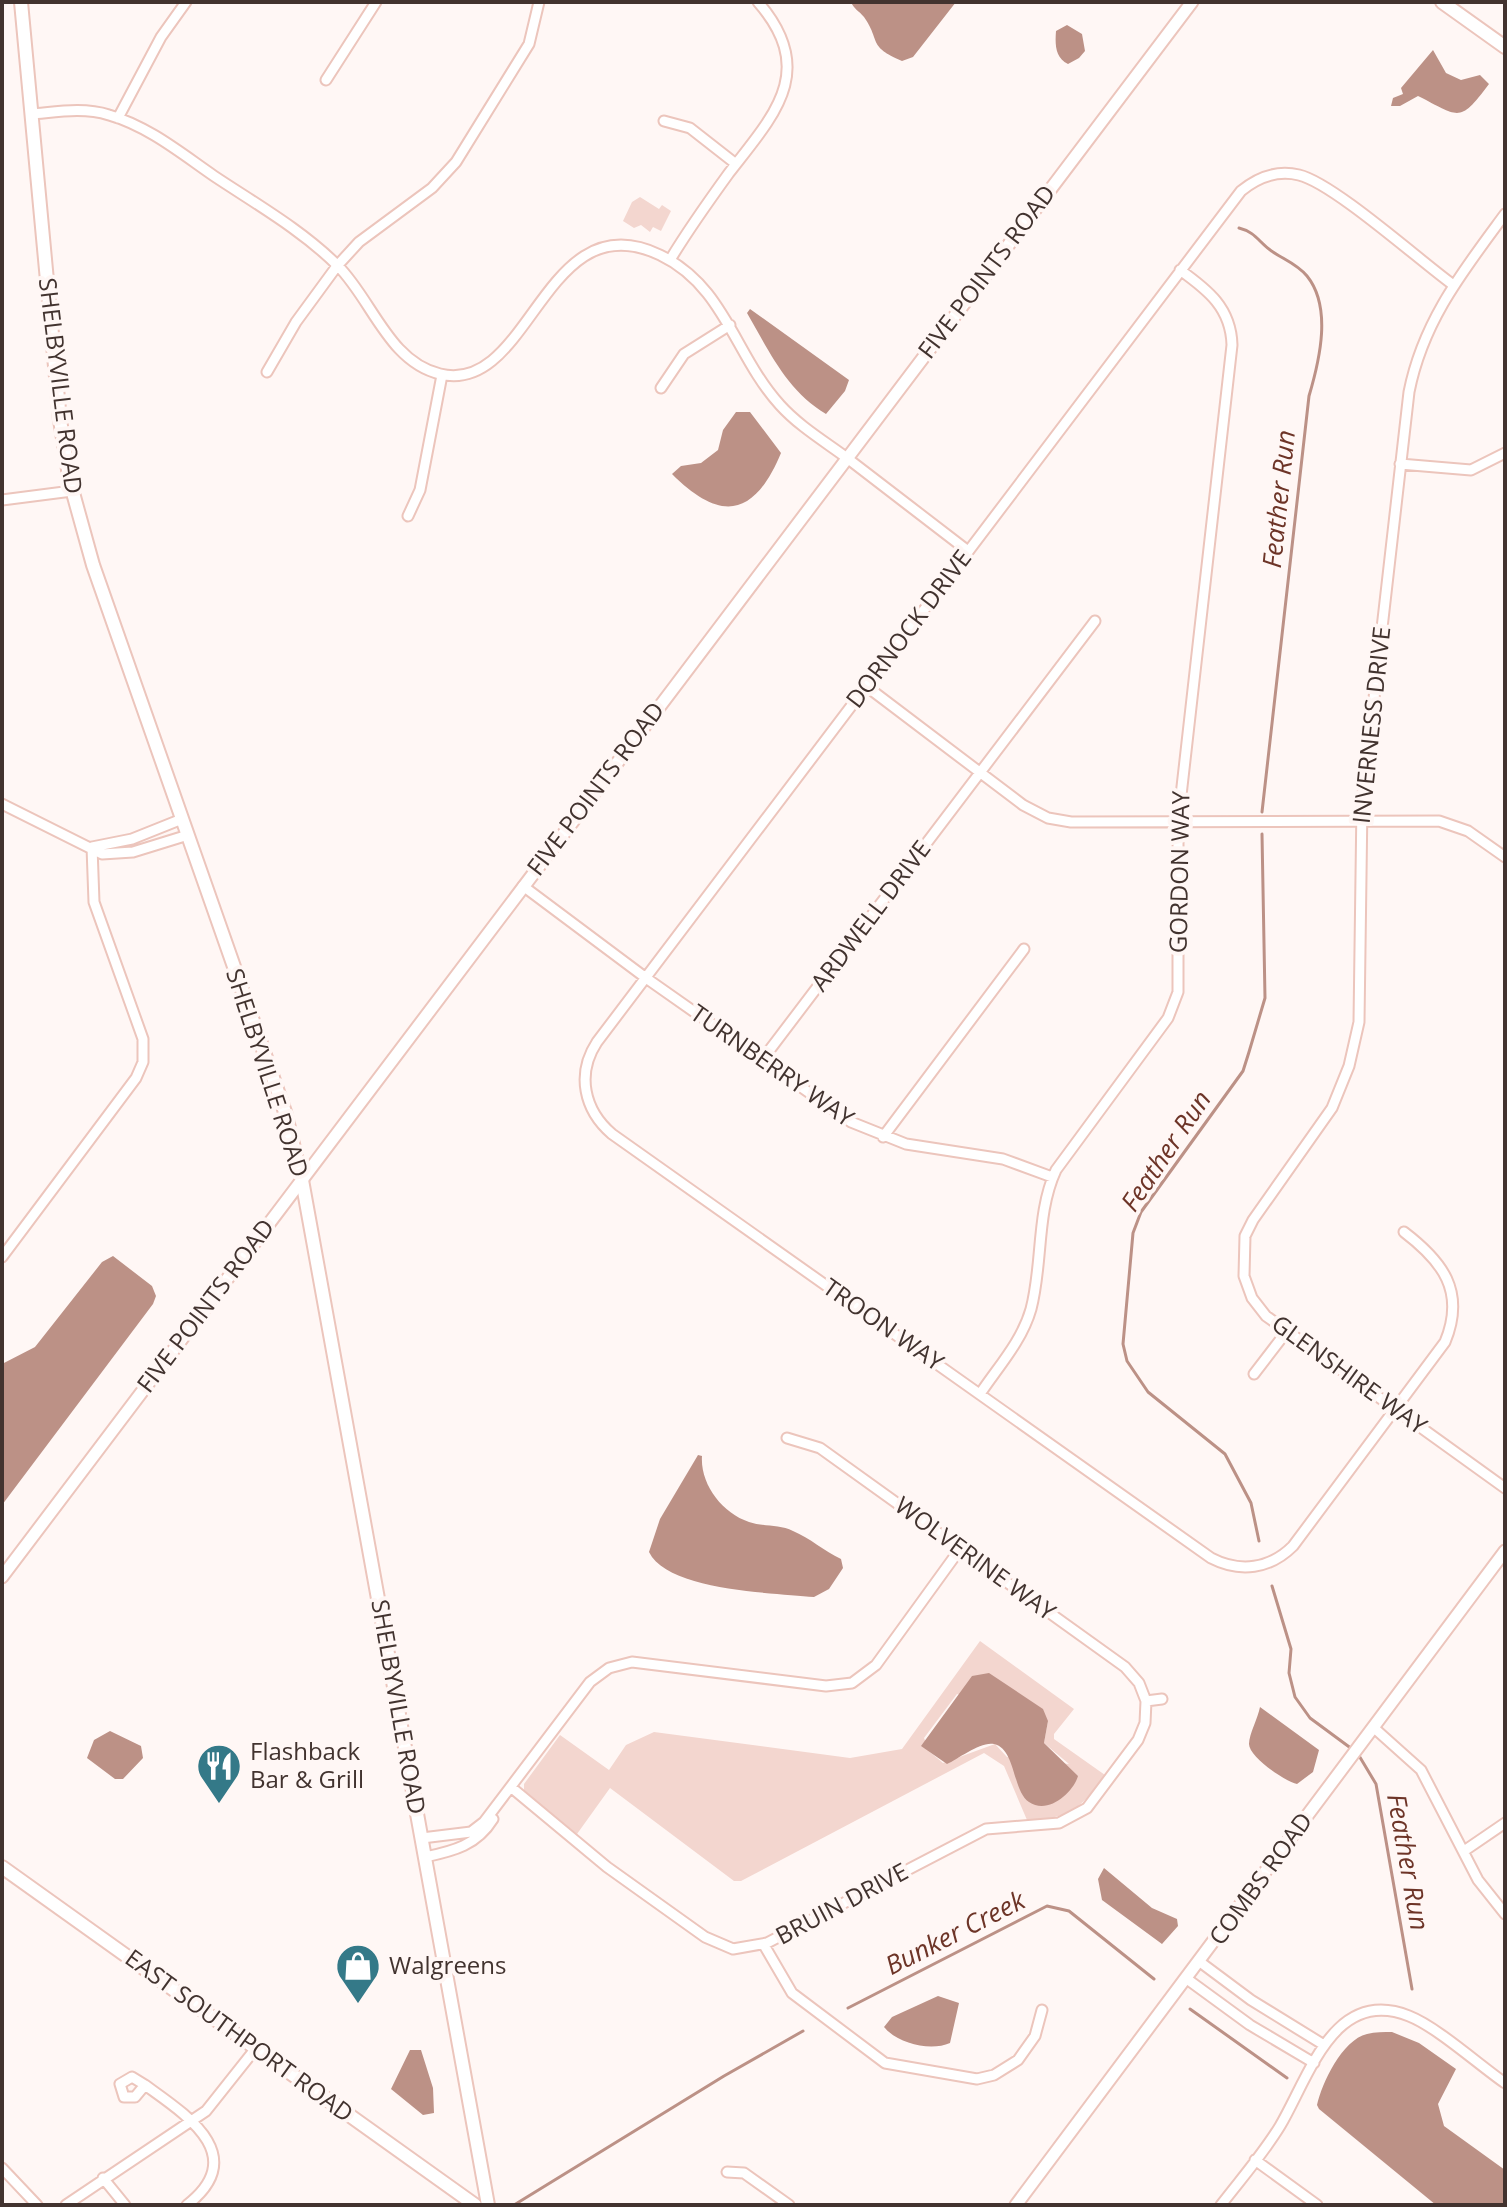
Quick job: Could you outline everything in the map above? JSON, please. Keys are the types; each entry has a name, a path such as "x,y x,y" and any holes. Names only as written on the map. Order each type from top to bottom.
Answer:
{"main road":[{"name":"SHELBYVILLE ROAD","path":"21,2 60,420 72,491 84,539 285,1112 302,1180 488,2205"},
{"path":"1442,2 1505,47"},
{"name":"EAST SOUTHPORT ROAD","path":"2,1867 475,2205"}],"street":[{"path":"118,118 161,37 186,2"},
{"path":"326,80 376,2"},
{"path":"267,372 296,322 337,266 359,242 446,175 518,65 529,44 539,2"},
{"path":"670,260 695,219 779,105 786,87 788,62 779,31 758,2"},
{"name":"FIVE POINTS ROAD","path":"2,1577 1192,2"},
{"path":"31,114 91,111 118,118 155,137 274,216 337,266 405,358 442,375 460,375 492,362 553,282 585,256 609,248 628,247 656,253 705,287 772,397 968,551"},
{"path":"664,121 690,128 736,164"},
{"name":"DORNOCK DRIVE","path":"590,1107 585,1077 589,1056 1241,191 1272,175 1299,175 1319,183 1452,284"},
{"name":"INVERNESS DRIVE","path":"1247,1232 1323,1124 1352,1057 1361,998 1361,822 1407,401 1416,361 1430,324 1452,284 1505,214"},
{"name":"GORDON WAY","path":"980,1394 1018,1339 1030,1312 1052,1177 1175,1004 1178,988 1178,822 1232,345 1230,326 1219,302 1180,270"},
{"path":"661,388 680,357 730,325"},
{"path":"408,516 420,490 442,375"},
{"path":"1400,464 1471,470 1505,453"},
{"path":"2,500 72,491"},
{"name":"ARDWELL DRIVE","path":"762,1060 1095,621"},
{"path":"866,686 1031,810 1057,820 1430,821 1452,824 1505,857"},
{"path":"2,804 94,846 102,854 115,856 188,835"},
{"path":"94,846 132,839 182,819"},
{"path":"2,1257 133,1082 143,1062 143,1039 92,894 94,846"},
{"name":"TURNBERRY WAY","path":"523,886 646,978 851,1122 883,1137 922,1147 1003,1159 1052,1177"},
{"path":"883,1137 1024,949"},
{"name":"TROON WAY","path":"590,1107 609,1131 1182,1538 1229,1566 1253,1567 1279,1558 1296,1542 1443,1345 1452,1316 1452,1294 1443,1269 1430,1252 1404,1232"},
{"name":"GLENSHIRE WAY","path":"1247,1232 1242,1262 1246,1285 1260,1309 1505,1488"},
{"path":"1254,1374 1287,1331"},
{"name":"WOLVERINE WAY","path":"787,1438 820,1448 1125,1667 1139,1683 1146,1701"},
{"path":"422,1838 471,1832 484,1822 590,1682 612,1666 632,1662 826,1686 858,1680 876,1665 960,1549"},
{"name":"COMBS ROAD","path":"1016,2205 1505,1551"},
{"path":"1146,1701 1162,1699"},
{"name":"BRUIN DRIVE","path":"512,1788 607,1867 705,1937 733,1949 764,1945 986,1829 1059,1823 1075,1817 1087,1808 1138,1740 1145,1723 1146,1701"},
{"path":"1373,1727 1421,1770 1483,1888 1505,1914"},
{"path":"425,1857 449,1852 475,1841 486,1830 512,1788"},
{"path":"1464,1851 1505,1823"},
{"path":"764,1945 792,1993 885,2063 977,2079 994,2075 1018,2060 1035,2036 1042,2010"},
{"path":"1200,1962 1251,2000 1324,2045"},
{"path":"1187,1979 1250,2025 1314,2063"},
{"path":"1221,2205 1280,2125 1335,2028 1364,2013 1386,2011 1412,2017 1505,2083"},
{"path":"66,2205 193,2121 220,2098 256,2048"},
{"path":"145,2085 193,2121 206,2135 211,2165 205,2185 187,2205"},
{"path":"1255,2160 1317,2205"},
{"path":"2,2168 37,2205"},
{"path":"727,2172 744,2173 789,2205"},
{"path":"103,2178 125,2205"}],"shaded area":[{"path":"851,2 956,2 913,57 902,61 879,47 869,25"},
{"path":"1067,25 1082,34 1085,51 1068,64 1058,54 1056,41 1056,31"},
{"path":"1433,50 1446,73 1461,80 1480,75 1489,84 1471,106 1458,113 1418,96 1400,106 1391,106 1393,98 1403,94 1401,88"},
{"path":"640,197 659,209 662,205 671,211 661,231 653,227 650,232 641,225 634,228 623,221 632,202"},
{"path":"750,309 849,380 845,391 826,414 800,394 780,369 747,313"},
{"path":"736,412 750,412 781,453 771,475 747,501 734,506 720,506 689,490 672,474 681,466 701,463 718,450 723,430"},
{"path":"113,1256 152,1286 156,1296 153,1304 2,1505 2,1364 35,1347 102,1262"},
{"path":"698,1455 702,1456 702,1467 709,1487 730,1512 749,1522 793,1531 841,1559 843,1568 829,1589 814,1597 724,1588 677,1575 660,1565 649,1552 660,1519"},
{"path":"980,1641 1074,1709 1054,1734 1054,1739 1105,1775 1073,1810 1054,1817 1027,1820 1004,1766 984,1753 741,1881 734,1881 610,1788 577,1834 524,1792 524,1784 560,1735 609,1770 626,1745 654,1732 850,1758 902,1749","holes":["957,1694 1048,1721 1044,1743 1069,1764 1007,1757 995,1744 943,1763 930,1752 924,1738"]},
{"path":"989,1673 1043,1709 1048,1721 1044,1743 1078,1776 1071,1789 1052,1804 1044,1806 1029,1802 1019,1789 1010,1761 1001,1747 989,1744 976,1748 947,1764 921,1746 972,1676"},
{"path":"1260,1707 1319,1750 1313,1772 1297,1784 1269,1768 1251,1749 1249,1740"},
{"path":"110,1731 141,1746 143,1758 123,1779 115,1779 87,1758 94,1740"},
{"path":"1104,1868 1152,1908 1177,1919 1178,1926 1162,1944 1102,1900 1098,1879"},
{"path":"938,1996 959,2003 950,2043 933,2047 914,2044 897,2038 884,2027 892,2017"},
{"path":"1392,2032 1419,2043 1456,2069 1438,2104 1444,2126 1505,2170 1505,2205 1436,2205 1319,2109 1317,2105 1328,2074 1349,2045 1367,2034"},
{"path":"410,2050 421,2050 433,2088 434,2113 423,2115 391,2089"}],"waterway":[{"name":"Feather Run","path":"1239,228 1250,232 1307,276 1315,289 1322,318 1320,350 1309,396 1262,812"},
{"name":"Feather Run","path":"1259,1541 1251,1503 1225,1454 1148,1392 1127,1361 1123,1344 1133,1233 1141,1212 1243,1071 1265,998 1262,834"},
{"name":"Feather Run","path":"1272,1586 1291,1649 1289,1673 1295,1697 1310,1718 1352,1749"},
{"name":"Feather Run","path":"1358,1754 1376,1784 1412,1989"},
{"name":"Bunker Creek","path":"848,2008 1047,1906 1069,1911 1154,1979"},
{"name":"Bunker Creek","path":"1190,2009 1287,2078"},
{"name":"Bunker Creek","path":"514,2205 803,2031"}],"place":[{"name":"Flashback Bar & Grill","path":"219,1805"},
{"name":"Walgreens","path":"358,2005"}]}
